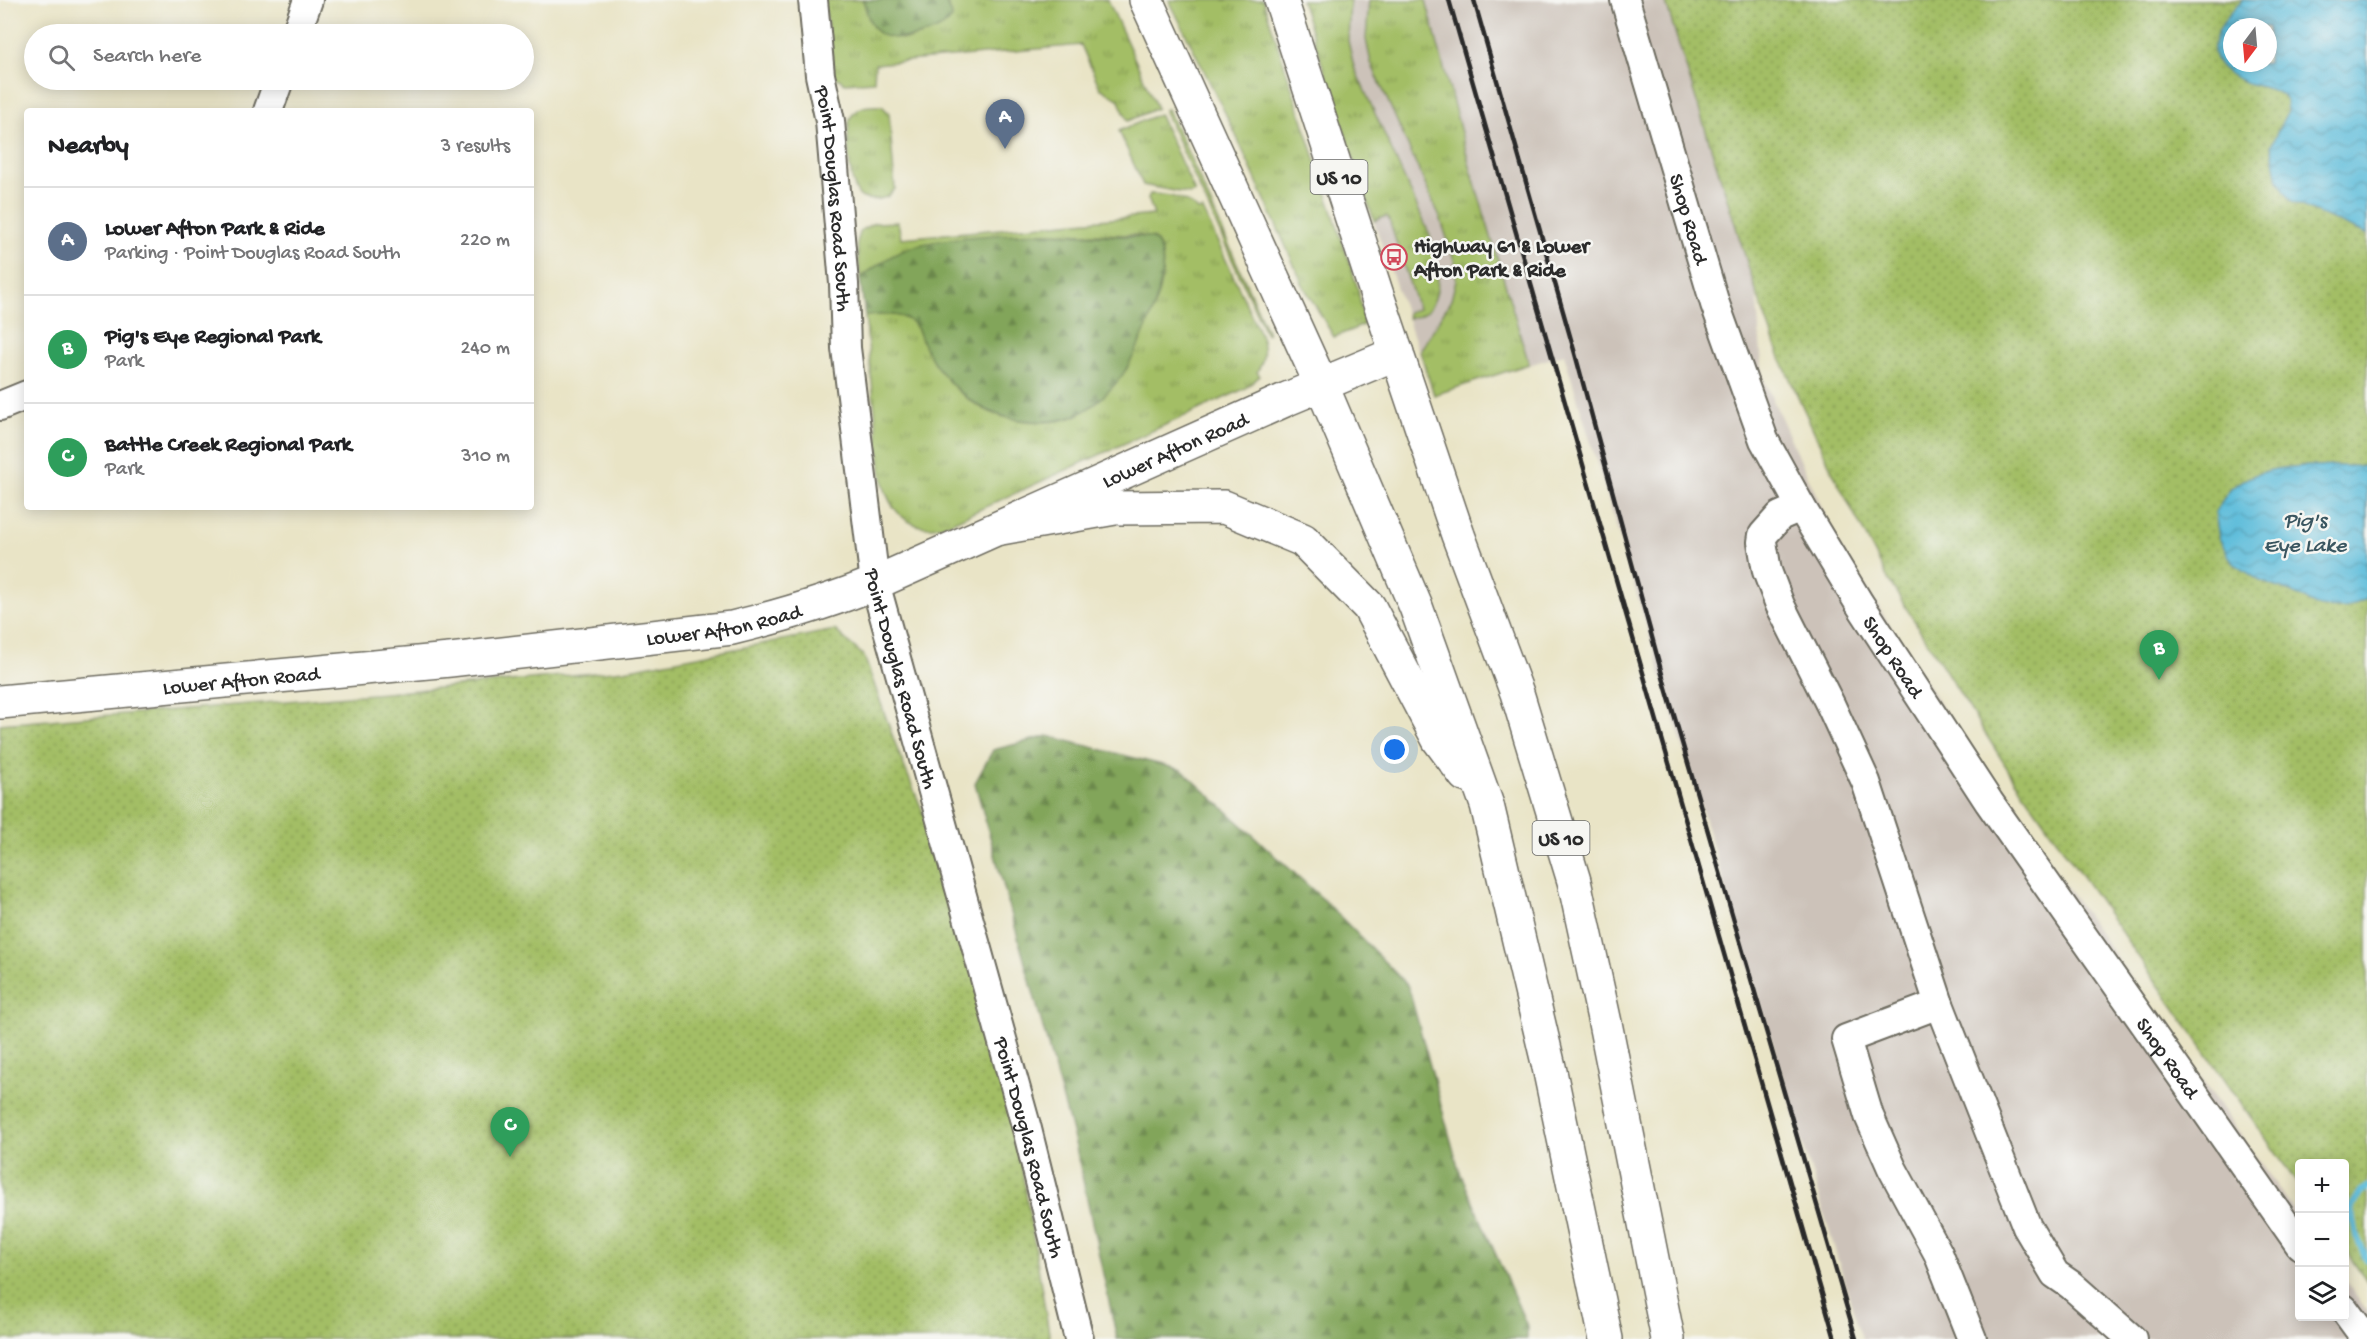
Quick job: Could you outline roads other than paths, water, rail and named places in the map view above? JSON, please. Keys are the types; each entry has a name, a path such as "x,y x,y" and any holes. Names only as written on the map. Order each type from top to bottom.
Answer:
{"main road":[{"path":"1146,0 1321,384 1416,607 1487,805 1549,1067 1606,1339"},
{"name":"US 10","path":"1281,0 1458,535 1517,693 1574,881 1668,1339"},
{"name":"Lower Afton Road","path":"0,702 450,660 732,628 809,607 875,583 1321,384 1397,353"},
{"path":"1001,528 1115,508 1224,507 1303,540 1369,607 1439,740 1487,805"}],"street":[{"path":"300,24 308,0"},
{"name":"Point Douglas Road South","path":"813,0 820,75 830,122 844,284 846,348 875,583 1018,1095 1079,1339"},
{"name":"Shop Road","path":"1626,0 1715,304 1741,382 1764,440 1801,507 1912,687 1989,802 2295,1238"},
{"path":"269,108 275,90"},
{"path":"0,406 24,396"},
{"path":"1801,507 1780,516 1763,535 1767,571 1780,605 1832,706 1866,782 1939,1004 2026,1227 2055,1275 2071,1285 2132,1339"},
{"path":"1939,1004 1845,1039 1869,1116 1892,1168 1938,1253 1972,1339"},
{"path":"2349,1315 2366,1339"}],"water":[{"path":"2243,0 2367,0 2367,234 2292,202 2278,180 2271,145 2287,112 2286,100 2279,93 2248,83 2227,72 2277,72 2277,18 2227,18"},
{"path":"2223,23 2223,68 2215,56 2214,45"},
{"name":"Pig's Eye Lake","path":"2367,466 2367,599 2345,608 2320,607 2293,593 2260,581 2232,562 2219,538 2215,512 2231,489 2245,479 2278,469 2296,467"}],"waterway":[{"path":"2367,1188 2361,1192 2351,1208 2357,1238 2367,1259"}],"railway":[{"path":"1449,0 1835,1339"},
{"path":"1474,0 1574,350 1662,674 1856,1339"}],"place":[{"name":"Lower Afton Park & Ride","path":"1005,149"},
{"name":"Highway 61 & Lower Afton Park & Ride","path":"1394,257"},
{"name":"Pig's Eye Regional Park","path":"2159,680"},
{"name":"Battle Creek Regional Park","path":"510,1157"}]}
